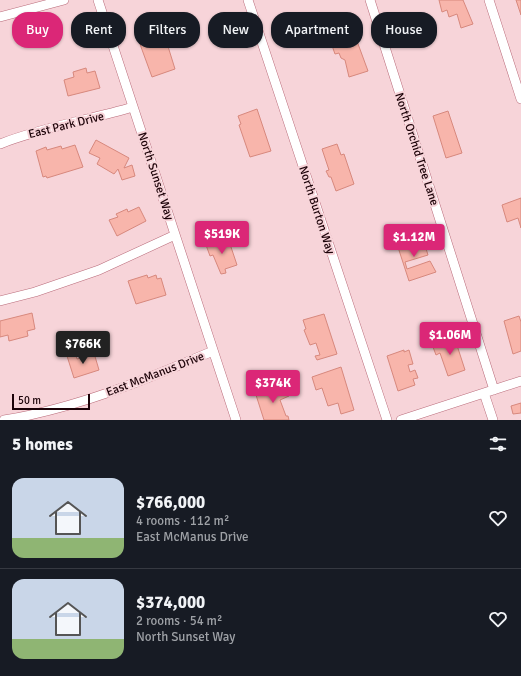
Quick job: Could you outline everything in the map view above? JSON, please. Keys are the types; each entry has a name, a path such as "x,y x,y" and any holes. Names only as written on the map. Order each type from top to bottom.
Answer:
{"street":[{"path":"0,17 64,0"},
{"name":"North Sunset Way","path":"98,0 236,420"},
{"name":"North Burton Way","path":"248,0 387,420"},
{"name":"North Orchid Tree Lane","path":"370,0 494,390"},
{"path":"489,0 521,99"},
{"name":"East Park Drive","path":"0,144 21,136 134,108"},
{"path":"0,300 35,292 99,270 175,235"},
{"name":"East McManus Drive","path":"4,420 61,408 144,380 213,351"},
{"path":"401,420 521,381"},
{"path":"484,393 493,420"}],"building":[{"path":"439,0 463,0 473,24 461,28 457,14 449,17 447,10 442,12"},
{"path":"516,0 521,0 521,15"},
{"path":"141,48 168,48 175,69 152,77"},
{"path":"333,48 360,48 368,71 349,77 345,60 341,58 339,53 335,54"},
{"path":"86,68 87,73 95,71 100,88 68,96 64,80 74,77 73,72"},
{"path":"257,109 271,151 250,157 239,125 241,124 238,116"},
{"path":"448,111 462,153 446,158 433,116"},
{"path":"96,140 129,158 124,168 132,165 135,176 122,180 118,169 114,174 97,164 100,158 89,153"},
{"path":"337,144 341,155 344,154 354,184 336,191 331,177 329,177 326,171 329,170 322,149"},
{"path":"75,145 83,167 47,178 46,176 43,177 36,151 46,147 47,150 61,146 62,149"},
{"path":"521,198 521,228 518,218 507,222 502,205"},
{"path":"139,207 146,221 117,236 109,220 118,217 116,214 127,209 128,212"},
{"path":"415,234 416,238 411,240 413,247 424,242 428,255 405,262 407,269 430,261 436,272 409,281 396,241"},
{"path":"228,238 237,265 225,269 226,273 221,274 213,255 210,256 206,245"},
{"path":"147,275 148,278 156,275 157,279 161,278 166,295 136,304 128,281"},
{"path":"32,313 35,329 27,331 28,336 9,341 8,335 0,337 0,321"},
{"path":"324,314 337,354 317,360 315,356 320,355 316,343 310,345 304,330 306,329 303,320"},
{"path":"519,316 521,322 521,351 513,354 504,321"},
{"path":"454,336 465,370 448,376 440,353 436,355 433,347 438,345 436,342"},
{"path":"404,350 404,352 409,350 413,364 408,365 410,372 415,370 418,378 413,379 415,385 398,391 387,356"},
{"path":"75,353 77,359 94,353 99,370 74,378 67,356"},
{"path":"341,367 354,410 341,414 338,403 328,406 322,388 316,390 312,377"},
{"path":"286,386 289,396 280,400 289,420 264,420 256,395"},
{"path":"521,403 521,413 513,414 511,406"}]}
